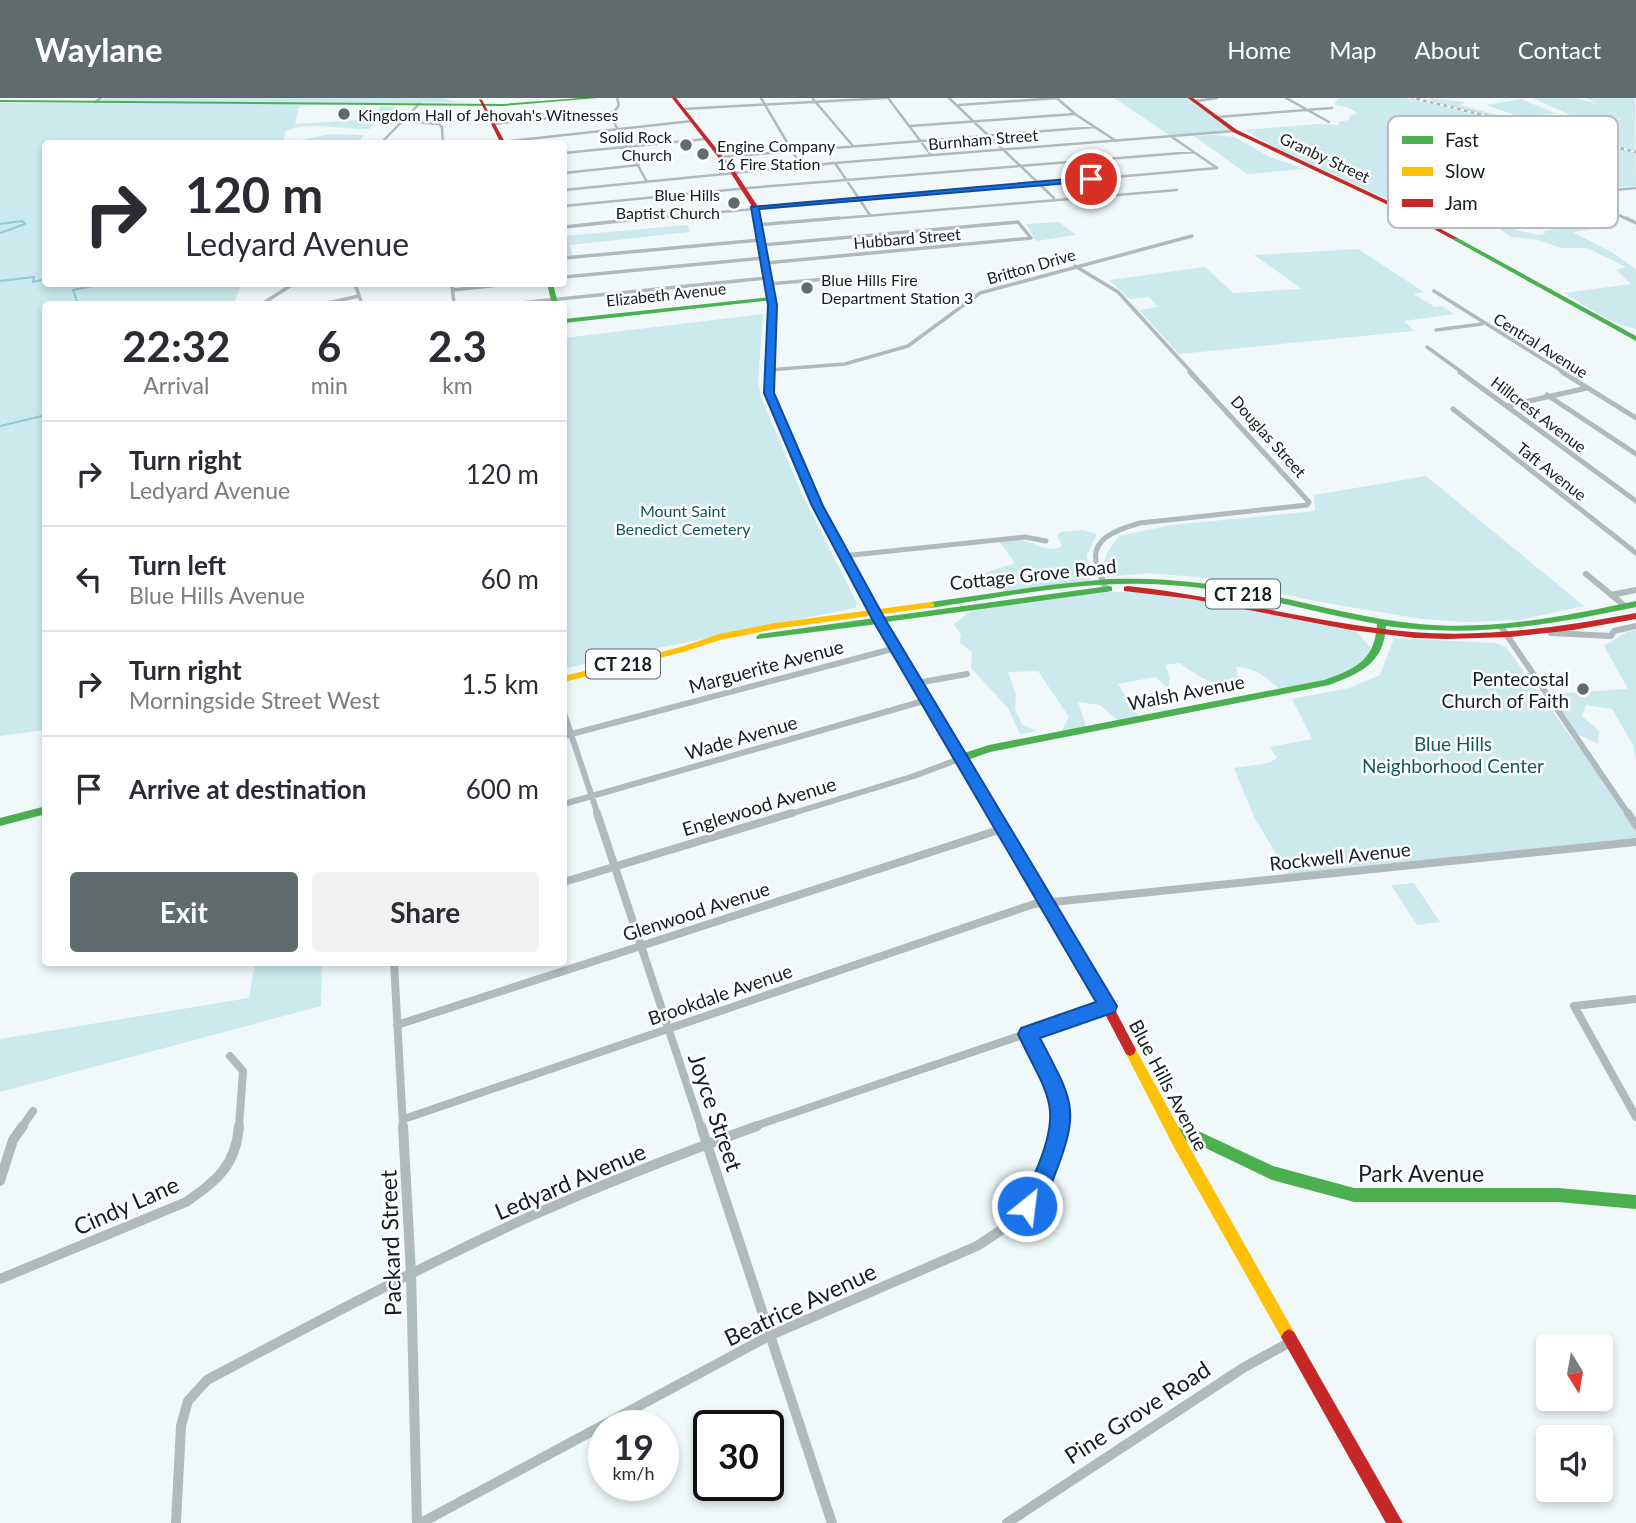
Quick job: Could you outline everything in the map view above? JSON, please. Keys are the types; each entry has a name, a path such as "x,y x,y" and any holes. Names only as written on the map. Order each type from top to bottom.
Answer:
{"main road":[{"path":"0,99 419,104 596,98"},
{"name":"Blue Hills Avenue","path":"674,98 734,174 754,207 772,299 768,386 775,409 823,518 876,615 1005,828 1108,1006 1175,1133 1395,1523"},
{"name":"Granby Street","path":"1193,99 1235,131 1388,203"},
{"path":"481,101 502,140"},
{"name":"Granby Street","path":"1436,228 1636,339"},
{"name":"Elizabeth Avenue","path":"567,321 772,299"},
{"name":"Cottage Grove Road","path":"567,678 764,628 1144,580 1209,587 1382,627 1550,633 1636,616"},
{"name":"Cottage Grove Road","path":"1505,633 1630,605"},
{"name":"Walsh Avenue","path":"962,758 989,749 1326,683 1367,667 1376,655 1382,627"},
{"path":"0,821 42,811"},
{"name":"Park Avenue","path":"1175,1133 1194,1136 1272,1173 1304,1184 1354,1195 1559,1195 1636,1202"}],"street":[{"path":"493,124 612,112 620,105 617,98"},
{"path":"761,98 802,166"},
{"path":"683,109 887,98 931,156"},
{"path":"949,98 977,121 1002,150 1054,199"},
{"path":"959,105 1058,98 1075,114 1116,141"},
{"path":"1193,99 1217,98"},
{"path":"1286,98 1329,121"},
{"path":"814,100 853,146"},
{"path":"382,140 419,104"},
{"path":"1217,117 1332,108"},
{"path":"612,112 611,117 647,182"},
{"path":"910,127 1075,114"},
{"path":"401,121 439,124 442,127 443,140"},
{"path":"521,140 692,121"},
{"path":"721,157 1095,127"},
{"name":"Burnham Street","path":"567,190 835,163 1235,131"},
{"path":"567,227 754,207 1217,168 1171,136"},
{"path":"567,153 706,139"},
{"path":"567,206 744,188 1194,152"},
{"path":"835,163 870,215"},
{"path":"567,173 639,165"},
{"path":"1618,189 1636,188"},
{"path":"757,225 1177,190"},
{"path":"1618,214 1636,223"},
{"name":"Hubbard Street","path":"760,242 1018,222 1031,238 764,261"},
{"name":"Britton Drive","path":"768,370 845,364 908,346 980,293 1192,236"},
{"path":"567,258 760,242"},
{"path":"567,277 764,261"},
{"name":"Douglas Street","path":"1075,266 1118,292 1309,502 1307,505 1125,526 1107,536 1097,546 1095,561 1104,585"},
{"path":"564,301 768,281 826,279"},
{"path":"267,301 288,287"},
{"path":"356,287 361,301"},
{"path":"452,287 454,301"},
{"path":"453,290 480,287"},
{"name":"Central Avenue","path":"1434,291 1636,418"},
{"path":"336,301 359,296"},
{"path":"1440,328 1483,324"},
{"name":"Hillcrest Avenue","path":"1427,347 1636,501"},
{"path":"1507,406 1588,388"},
{"path":"1547,395 1636,454"},
{"name":"Taft Avenue","path":"1464,408 1451,409 1636,553"},
{"path":"843,556 1025,537 1046,541"},
{"path":"1586,574 1611,595 1630,605"},
{"path":"1611,595 1636,590"},
{"name":"Cottage Grove Road","path":"1550,633 1611,636 1615,631 1636,626"},
{"path":"1505,633 1636,825"},
{"name":"Marguerite Avenue","path":"567,735 896,648"},
{"path":"917,683 967,674"},
{"name":"Wade Avenue","path":"567,803 927,700"},
{"name":"Joyce Street","path":"567,735 592,796 832,1523"},
{"name":"Englewood Avenue","path":"567,881 914,776 962,758"},
{"name":"Glenwood Avenue","path":"397,1025 1005,828"},
{"name":"Rockwell Avenue","path":"1048,902 1636,842"},
{"name":"Brookdale Avenue","path":"404,1119 1048,902"},
{"name":"Packard Street","path":"394,966 411,1273 419,1523"},
{"path":"1636,999 1574,1006 1636,1117"},
{"name":"Ledyard Avenue","path":"176,1523 181,1426 188,1401 207,1380 411,1273 566,1201 707,1143 1108,1006"},
{"name":"Beatrice Avenue","path":"419,1523 769,1336 977,1246 1009,1225 1027,1206 1042,1182 1058,1141 1062,1115 1056,1090 1028,1034"},
{"name":"Cindy Lane","path":"0,1279 186,1202 222,1174 232,1160 238,1143 243,1071 230,1056"},
{"path":"0,1181 13,1140 33,1111"},
{"name":"Pine Grove Road","path":"1007,1523 1243,1368 1293,1341"}],"green space":[{"path":"105,98 444,98 474,102 304,105 299,107 295,124 374,119 380,106 398,107 369,129 325,126 293,128 285,132 284,140 42,140 42,287 240,287 235,301 42,301 42,730 0,736 0,103 97,103"},
{"path":"1114,98 1190,98 1235,131 1171,136"},
{"path":"1338,98 1405,98 1479,116 1388,116 1388,200 1275,148 1245,130 1318,124 1339,125 1338,122 1349,120 1350,116 1358,113 1347,107 1334,105"},
{"path":"1429,98 1466,102 1460,105 1502,116 1492,116 1434,102"},
{"path":"1532,98 1575,98 1598,104 1586,98 1635,98 1636,186 1618,187 1618,120 1622,119 1618,119 1618,116 1573,116"},
{"path":"1521,99 1557,114 1518,116 1486,105"},
{"path":"331,134 363,135 360,140 302,140"},
{"path":"1194,136 1234,137 1270,157 1306,169 1247,174"},
{"path":"1059,222 1076,235 1036,241 1026,224"},
{"path":"687,225 690,232 570,245 572,256 567,257 567,236"},
{"path":"1498,228 1538,235 1545,234 1544,231 1561,228 1603,228 1573,232 1613,253 1636,269 1636,329 1613,322 1564,293 1631,284 1616,270 1626,267 1587,248 1561,248 1535,239 1511,237"},
{"path":"1358,249 1424,292 1413,294 1454,314 1404,321 1414,331 1179,354 1139,310 1158,307 1149,297 1130,299 1109,280 1205,267 1233,293 1302,289 1254,255"},
{"name":"Mount Saint Benedict Cemetery","path":"763,314 758,381 761,397 802,494 857,603 855,608 567,668 567,338"},
{"path":"1426,476 1584,606 1519,620 1465,622 1422,619 1325,603 1206,578 1149,573 1106,577 1104,571 1109,550 1119,536 1171,525 1315,511 1314,495"},
{"path":"1083,530 1097,534 1087,555 1090,582 1005,593 979,575 1015,563 999,541 1022,540 1053,549 1062,546 1057,535 1061,532"},
{"path":"1100,592 1157,592 1304,619 1357,632 1376,655 1346,677 1283,692 1250,669 1236,667 1241,690 1209,681 1180,663 1165,665 1170,678 1168,688 1155,677 1118,684 1140,719 1120,722 1100,705 1078,702 1086,726 1061,732 1069,717 1038,671 1008,672 1016,694 1015,709 1022,725 1038,731 1020,734 1008,708 971,668 972,652 960,643 961,635 954,624 972,610"},
{"path":"1636,630 1636,761 1634,747 1612,709 1586,705 1582,716 1599,731 1598,744 1573,732 1547,694 1628,689 1604,646 1627,632"},
{"name":"Blue Hills Neighborhood Center","path":"1394,638 1495,643 1506,647 1636,826 1636,842 1290,877 1254,817 1234,768 1269,763 1277,758 1270,747 1312,739 1292,699 1349,688 1380,675"},
{"path":"1414,883 1440,922 1417,925 1391,885"},
{"path":"254,966 322,966 321,1006 0,1092 0,1039 249,998"}],"waterway":[{"path":"0,224 22,221 25,224 0,233"},
{"path":"0,281 34,277 33,282 42,280"},
{"path":"77,301 73,290 87,287"},
{"path":"0,426 42,416"}],"railway":[{"path":"1413,98 1487,116"},
{"path":"1618,148 1636,152"}],"traffic: fast":[{"path":"0,101 503,105 596,98"},
{"path":"1454,238 1636,339"},
{"path":"551,287 554,301"},
{"path":"567,321 772,299"},
{"path":"771,342 769,393 828,529 918,686"},
{"path":"931,605 1079,584 1169,582 1201,585 1357,618 1447,629 1529,624 1636,604"},
{"path":"760,637 1109,589"},
{"path":"962,758 989,749 1326,683 1367,663 1378,647 1382,622"},
{"path":"0,822 42,811"},
{"path":"1175,1134 1194,1136 1272,1173 1354,1195 1558,1195 1636,1202"}],"traffic: slow":[{"path":"567,678 683,649 719,637 775,626 931,605"},
{"path":"1130,1050 1289,1337"}],"traffic: jam":[{"path":"674,98 734,174 754,205 773,305 771,342"},
{"path":"1190,98 1235,131 1388,203"},
{"path":"480,100 502,140"},
{"path":"1436,228 1454,238"},
{"path":"1127,589 1192,597 1383,632 1447,637 1542,631 1636,616"},
{"path":"918,686 1086,966 1130,1050"},
{"path":"1289,1337 1395,1523"}],"place":[{"name":"Kingdom Hall of Jehovah's Witnesses","path":"344,114"},
{"name":"Solid Rock Church","path":"686,145"},
{"name":"Engine Company 16 Fire Station","path":"703,154"},
{"name":"Blue Hills Baptist Church","path":"734,203"},
{"name":"Blue Hills Fire Department Station 3","path":"807,288"},
{"name":"Pentecostal Church of Faith","path":"1583,689"}],"route":[{"path":"1027,1206 1042,1182 1058,1141 1062,1115 1056,1090 1028,1034 1108,1006 995,811 878,619 817,506 769,393 773,305 754,207 1091,179"}]}
